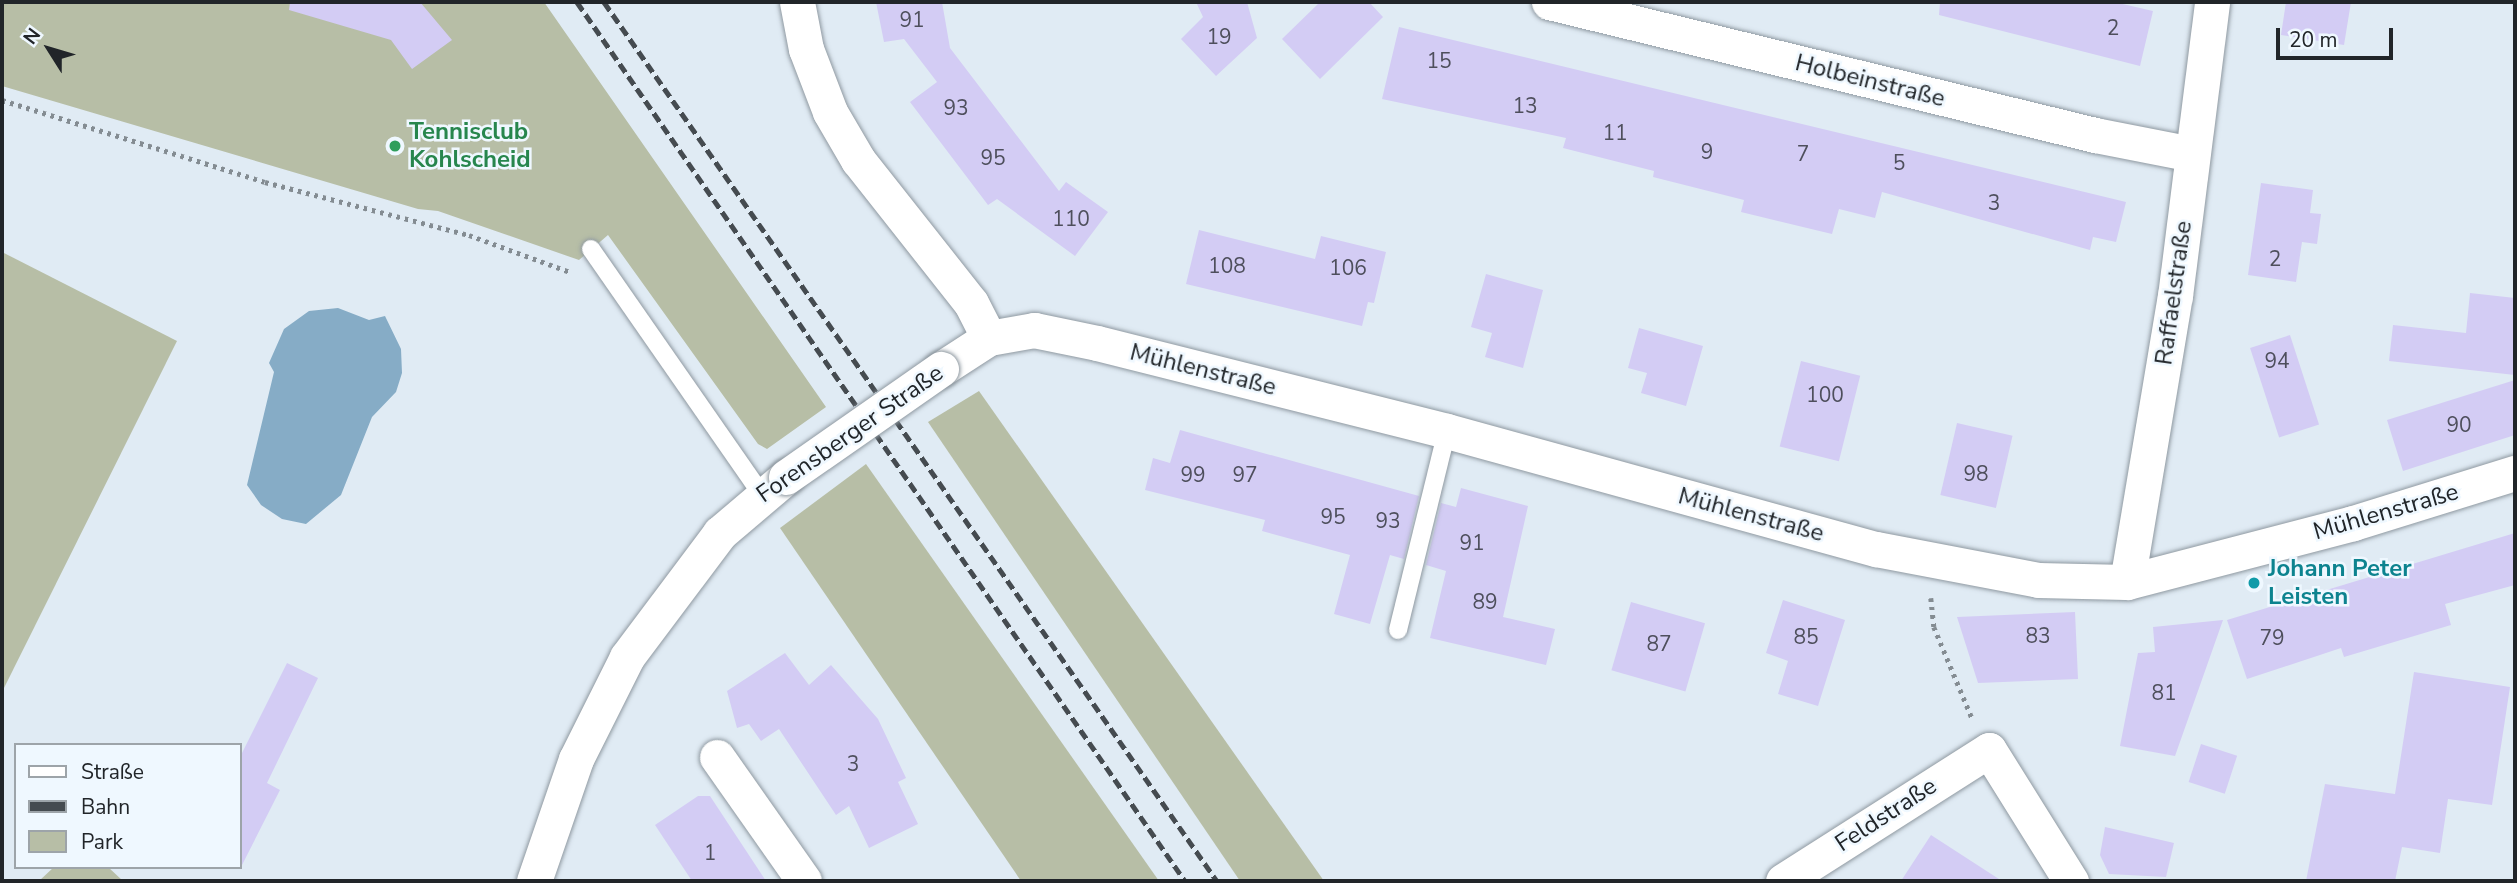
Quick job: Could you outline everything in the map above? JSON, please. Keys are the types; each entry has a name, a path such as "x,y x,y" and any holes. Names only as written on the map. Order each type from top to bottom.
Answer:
{"street":[{"path":"797,2 806,49 830,112 858,160 971,303 989,338"},
{"name":"Holbeinstraße","path":"1549,2 2083,132 2192,154"},
{"name":"Raffaelstraße","path":"2127,582 2164,373 2211,2"},
{"name":"Mühlenstraße","path":"989,338 1034,330 1097,343 1447,431 1876,549 2038,580 2127,582 2353,523 2515,473"},
{"name":"Forensberger Straße","path":"534,881 576,759 627,657 682,578 720,533 774,486 989,338"},
{"path":"1989,750 2069,879"},
{"name":"Feldstraße","path":"1783,881 1989,750"},
{"path":"717,757 804,881"}],"lane":[{"path":"591,249 774,486"},
{"path":"1398,630 1447,431"}],"path":[{"path":"2,100 265,182 469,235 575,274"},
{"path":"1926,559 1934,627 1962,700 1989,750"}],"green space":[{"name":"Tennisclub Kohlscheid","path":"2,2 544,2 826,407 767,449 758,444 608,235 579,260 438,211 418,209 2,86"},
{"path":"2,252 177,341 2,692"},
{"path":"979,391 1324,881 1240,881 928,422"},
{"path":"866,464 1159,881 1021,881 780,528"},
{"path":"52,869 110,869 123,881 39,881"}],"water":[{"path":"338,308 369,320 385,316 401,349 402,373 396,392 372,417 341,495 306,524 282,519 261,505 247,485 274,372 269,363 284,329 309,311"}],"building":[{"path":"290,2 420,2 452,40 412,69 391,40 289,10"},
{"path":"876,2 942,2 950,48 1059,191 1066,182 1108,212 1075,256 997,199 988,205 910,102 937,82 904,39 884,42"},
{"path":"1196,2 1247,2 1257,38 1216,76 1181,39 1203,17"},
{"path":"1320,2 1369,2 1383,17 1320,79 1282,39"},
{"path":"1940,2 2114,2 2153,11 2140,66 1939,15"},
{"path":"2286,2 2351,2 2344,45 2281,35"},
{"path":"1399,27 2126,202 2116,242 2093,237 2090,250 1882,192 1875,218 1839,209 1832,234 1741,212 1744,200 1653,177 1654,171 1563,148 1566,138 1382,99"},
{"path":"2261,183 2313,190 2310,213 2321,214 2317,244 2302,242 2296,282 2248,275"},
{"path":"1199,230 1315,259 1321,236 1386,252 1374,303 1368,302 1362,326 1186,284"},
{"path":"1486,274 1543,290 1523,368 1485,357 1492,333 1471,327"},
{"path":"2470,293 2515,298 2515,375 2389,361 2393,325 2466,333"},
{"path":"1639,328 1703,346 1686,406 1641,393 1647,373 1628,368"},
{"path":"2290,335 2319,424 2279,437 2250,348"},
{"path":"1801,361 1860,376 1839,461 1780,446"},
{"path":"2515,380 2515,435 2403,471 2387,420"},
{"path":"1957,423 2013,436 1996,508 1940,495"},
{"path":"1180,430 1419,496 1404,559 1390,555 1370,624 1334,614 1350,555 1262,531 1265,520 1145,490 1153,458 1170,463"},
{"path":"1461,488 1528,506 1503,617 1555,629 1546,665 1430,638 1446,571 1426,565 1441,503 1456,507"},
{"path":"2515,533 2515,585 2445,604 2451,625 2344,657 2341,648 2247,679 2227,620"},
{"path":"1783,600 1845,620 1818,706 1778,694 1788,661 1766,653"},
{"path":"1631,602 1705,623 1685,691 1611,670"},
{"path":"2075,612 2078,679 1978,683 1957,617"},
{"path":"2223,620 2175,756 2120,746 2138,653 2155,652 2153,627"},
{"path":"785,653 809,685 831,665 878,719 906,778 898,782 918,824 869,848 849,806 836,815 779,729 761,741 749,724 737,728 727,691"},
{"path":"287,663 318,678 267,783 280,790 242,865 242,753"},
{"path":"2414,672 2510,687 2492,805 2448,799 2440,853 2402,847 2395,881 2306,881 2325,784 2395,794"},
{"path":"2201,744 2237,756 2225,794 2189,782"},
{"path":"698,796 710,796 766,881 692,881 655,825"},
{"path":"2105,827 2174,843 2166,877 2109,874 2100,855"},
{"path":"1931,835 2002,881 1901,881"}],"railway":[{"path":"577,2 1185,881"},
{"path":"604,2 1217,881"}],"place":[{"name":"Tennisclub Kohlscheid","path":"395,146"},
{"name":"Johann Peter Leisten","path":"2254,583"}]}
